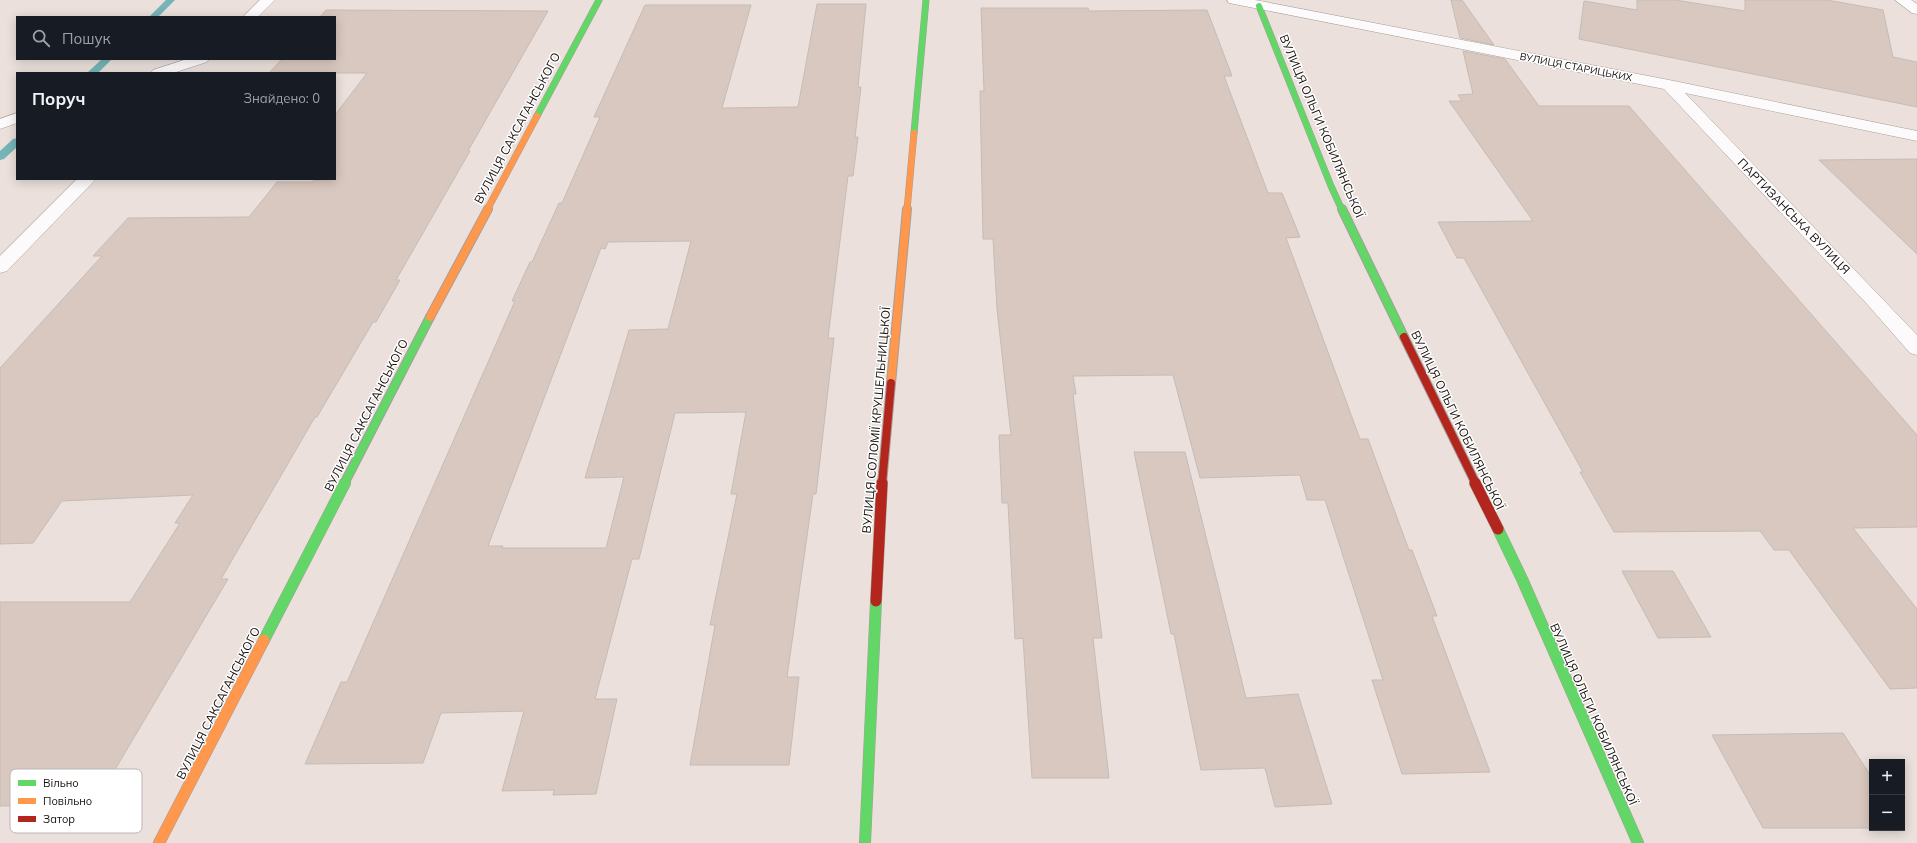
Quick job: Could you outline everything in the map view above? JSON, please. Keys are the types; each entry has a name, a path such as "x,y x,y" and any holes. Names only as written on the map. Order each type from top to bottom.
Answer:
{"street":[{"path":"251,16 268,0"},
{"name":"ВУЛИЦЯ САКСАГАНСЬКОГО","path":"159,843 424,328 599,0"},
{"name":"ВУЛИЦЯ СОЛОМІЇ КРУШЕЛЬНИЦЬКОЇ","path":"865,843 880,506 926,0"},
{"name":"ВУЛИЦЯ СТАРИЦЬКИХ","path":"1234,0 1669,85 1917,136"},
{"path":"1902,0 1917,10"},
{"name":"ВУЛИЦЯ ОЛЬГИ КОБИЛЯНСЬКОЇ","path":"1259,6 1332,186 1522,579 1638,843"},
{"path":"161,72 199,60"},
{"path":"193,72 205,60"},
{"name":"ПАРТИЗАНСЬКА ВУЛИЦЯ","path":"1669,85 1874,300 1917,348"},
{"path":"0,124 16,118"},
{"path":"0,267 86,180"}],"building":[{"path":"1451,0 1462,0 1494,45 1460,38"},
{"path":"1637,0 1675,0 1745,11 1745,0 1827,0 1883,10 1893,57 1917,62 1917,107 1579,39 1584,1 1637,10"},
{"path":"817,4 866,4 858,87 861,87 855,137 858,137 853,176 848,176 828,338 834,338 816,494 813,494 787,677 799,677 789,765 690,765 715,625 710,625 737,494 731,494 746,412 675,413 639,559 632,559 595,699 617,699 596,794 553,795 554,790 502,791 524,711 441,713 423,763 305,764 341,682 347,682 515,301 512,301 559,203 562,203 600,117 594,117 645,5 751,5 722,108 798,107","holes":["691,241 668,329 629,330 585,478 624,477 606,548 502,548 503,546 488,546 601,248 605,249 608,242"]},
{"path":"981,8 1088,8 1089,11 1207,10 1232,76 1224,76 1268,193 1282,193 1300,237 1286,238 1360,439 1368,439 1409,550 1412,550 1437,616 1432,616 1490,772 1402,774 1372,680 1383,680 1325,500 1307,500 1300,475 1200,478 1173,375 1073,376 1076,394 1073,394 1102,638 1093,638 1109,778 1032,778 1023,638 1015,639 1008,503 1002,503 999,435 1011,435 997,309 993,239 983,239 980,91 984,91"},
{"path":"326,10 548,11 396,280 400,280 376,322 373,322 317,417 315,417 221,579 228,579 115,769 10,769 10,806 0,806 0,602 130,602 180,523 175,523 193,495 62,501 33,543 0,544 0,368 102,256 93,256 128,218 249,217 277,182 313,182 314,180 336,180 336,114 367,73 270,72 281,60 336,60 336,16 321,16"},
{"path":"1463,51 1505,59 1539,106 1629,106 1917,435 1917,527 1853,528 1917,609 1917,688 1890,689 1789,550 1774,550 1760,531 1614,532 1580,472 1583,472 1464,258 1457,258 1438,222 1533,221 1449,101 1462,101 1458,95 1473,94"},
{"path":"1917,159 1917,254 1819,160"},
{"path":"1134,452 1185,452 1246,698 1298,694 1332,804 1275,807 1265,768 1201,770 1174,634 1171,634"},
{"path":"1622,571 1673,571 1711,637 1658,638"},
{"path":"1843,733 1869,773 1869,828 1763,828 1712,735"}],"waterway":[{"path":"154,16 171,0"},
{"path":"93,72 106,60"},
{"path":"0,157 16,142"}],"traffic: fast":[{"path":"537,116 599,0"},
{"path":"914,133 926,0"},
{"path":"1259,6 1331,186 1404,337"},
{"path":"264,640 430,317"},
{"path":"1498,529 1522,579 1638,843"},
{"path":"865,843 876,601"}],"traffic: slow":[{"path":"430,317 537,116"},
{"path":"891,383 914,133"},
{"path":"159,843 264,640"}],"traffic: jam":[{"path":"1404,337 1498,529"},
{"path":"876,601 880,506 891,383"}]}
